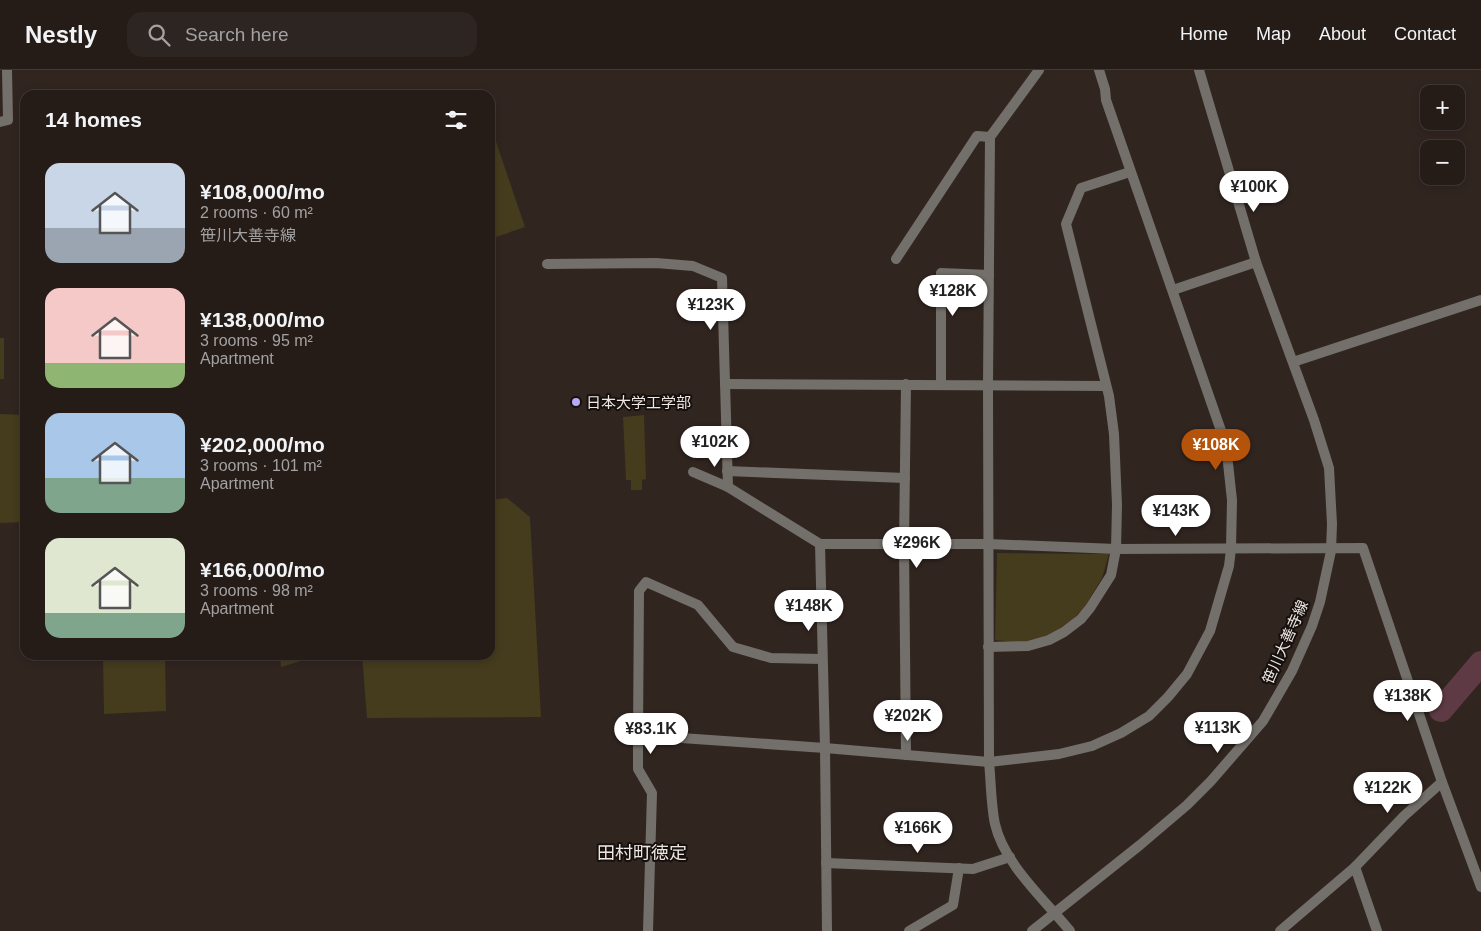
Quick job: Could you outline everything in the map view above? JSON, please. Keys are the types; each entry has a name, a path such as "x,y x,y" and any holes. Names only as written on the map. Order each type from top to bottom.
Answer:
{"street":[{"path":"0,122 8,120 4,113 7,70"},
{"path":"1039,70 990,137 988,384 989,762 995,823 1001,840 1022,875 1070,931"},
{"path":"638,735 906,754 989,762 1059,754 1092,746 1121,733 1148,716 1188,674 1210,631 1229,566 1232,500 1226,445 1130,172 1106,100 1105,89 1099,70"},
{"name":"笹川大善寺線","path":"1032,931 1187,805 1211,781 1263,721 1292,671 1312,626 1320,602 1331,548 1332,524 1328,468 1314,420 1256,262 1199,70"},
{"path":"896,259 976,136 990,137"},
{"path":"988,647 1028,646 1049,640 1075,624 1090,608 1111,575 1116,549 1117,504 1114,434 1106,386 1066,224 1081,188 1130,172"},
{"path":"547,264 656,262 693,266 722,278 728,488"},
{"path":"1173,290 1256,262"},
{"path":"941,384 941,273 989,275"},
{"path":"1293,362 1481,300"},
{"path":"724,384 1106,386"},
{"path":"906,384 904,545 906,754"},
{"path":"727,471 905,478"},
{"path":"693,472 728,488 820,544 988,544 1116,549 1363,548 1442,782 1478,868 1481,887"},
{"path":"820,544 827,931"},
{"path":"648,931 652,793 638,769 639,591 646,582 698,605 733,646 771,658 822,659"},
{"path":"1280,931 1355,868 1404,816 1442,782"},
{"path":"826,863 973,869 1010,857"},
{"path":"909,931 953,905 959,868"},
{"path":"1355,868 1377,931"}],"shaded area":[{"path":"495,139 525,227 495,237"},
{"path":"0,338 4,338 4,379 0,379"},
{"path":"0,414 20,415 20,522 0,523"},
{"path":"644,415 646,479 642,480 642,490 631,490 631,480 626,480 623,417"},
{"path":"507,498 530,517 541,717 367,718 362,660 495,660 495,499"},
{"path":"997,553 1109,554 1102,578 1084,608 1071,621 1049,636 1021,643 995,640"},
{"path":"103,660 165,660 166,711 104,714"},
{"path":"280,660 304,660 281,667"}],"waterway":[{"path":"1441,710 1481,663"}],"place":[{"name":"日本大学工学部","path":"576,402"}],"district":[{"name":"田村町徳定","path":"642,853"}]}
